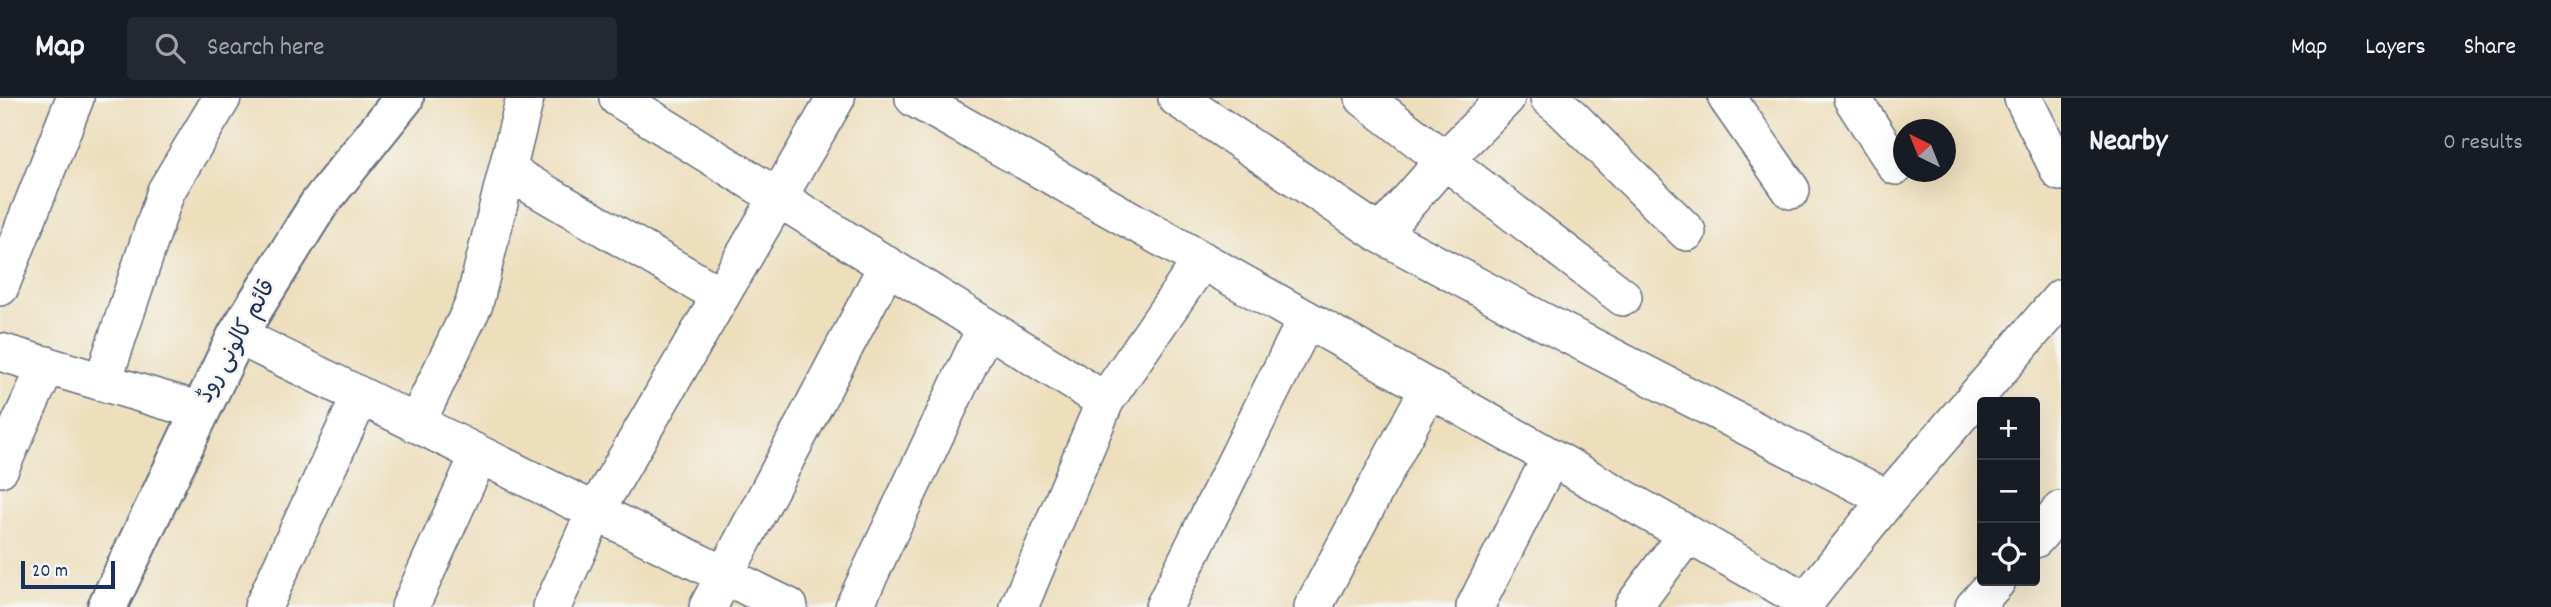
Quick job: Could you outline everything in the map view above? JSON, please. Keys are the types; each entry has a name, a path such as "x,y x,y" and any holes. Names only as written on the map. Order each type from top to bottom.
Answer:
{"street":[{"path":"0,287 75,98"},
{"path":"103,381 166,191 222,98"},
{"name":"قائم کالونی روڈ","path":"107,607 237,335 319,204 404,98"},
{"path":"416,424 474,304 525,98"},
{"path":"618,98 1105,401"},
{"path":"552,607 595,512 836,98"},
{"path":"914,98 1687,534 1803,604 1888,499 2061,298"},
{"path":"1177,98 1380,234 1538,320 1888,499"},
{"path":"1364,98 1623,298"},
{"path":"1380,234 1445,160 1506,98"},
{"path":"1727,98 1791,190"},
{"path":"1852,98 1893,161"},
{"path":"2023,98 2060,172"},
{"path":"1565,102 1687,232"},
{"path":"507,172 721,296"},
{"path":"1019,607 1105,401 1202,260"},
{"path":"716,591 887,265"},
{"path":"1164,607 1306,320"},
{"path":"854,607 986,327"},
{"path":"237,335 595,512 716,591 789,607"},
{"path":"0,352 201,411"},
{"path":"0,468 47,365"},
{"path":"1313,607 1429,388"},
{"path":"263,607 360,397"},
{"path":"410,607 480,455"},
{"path":"1475,607 1551,457"},
{"path":"2040,533 2061,510"},
{"path":"1633,607 1687,534"},
{"path":"1974,607 1993,586"}]}
